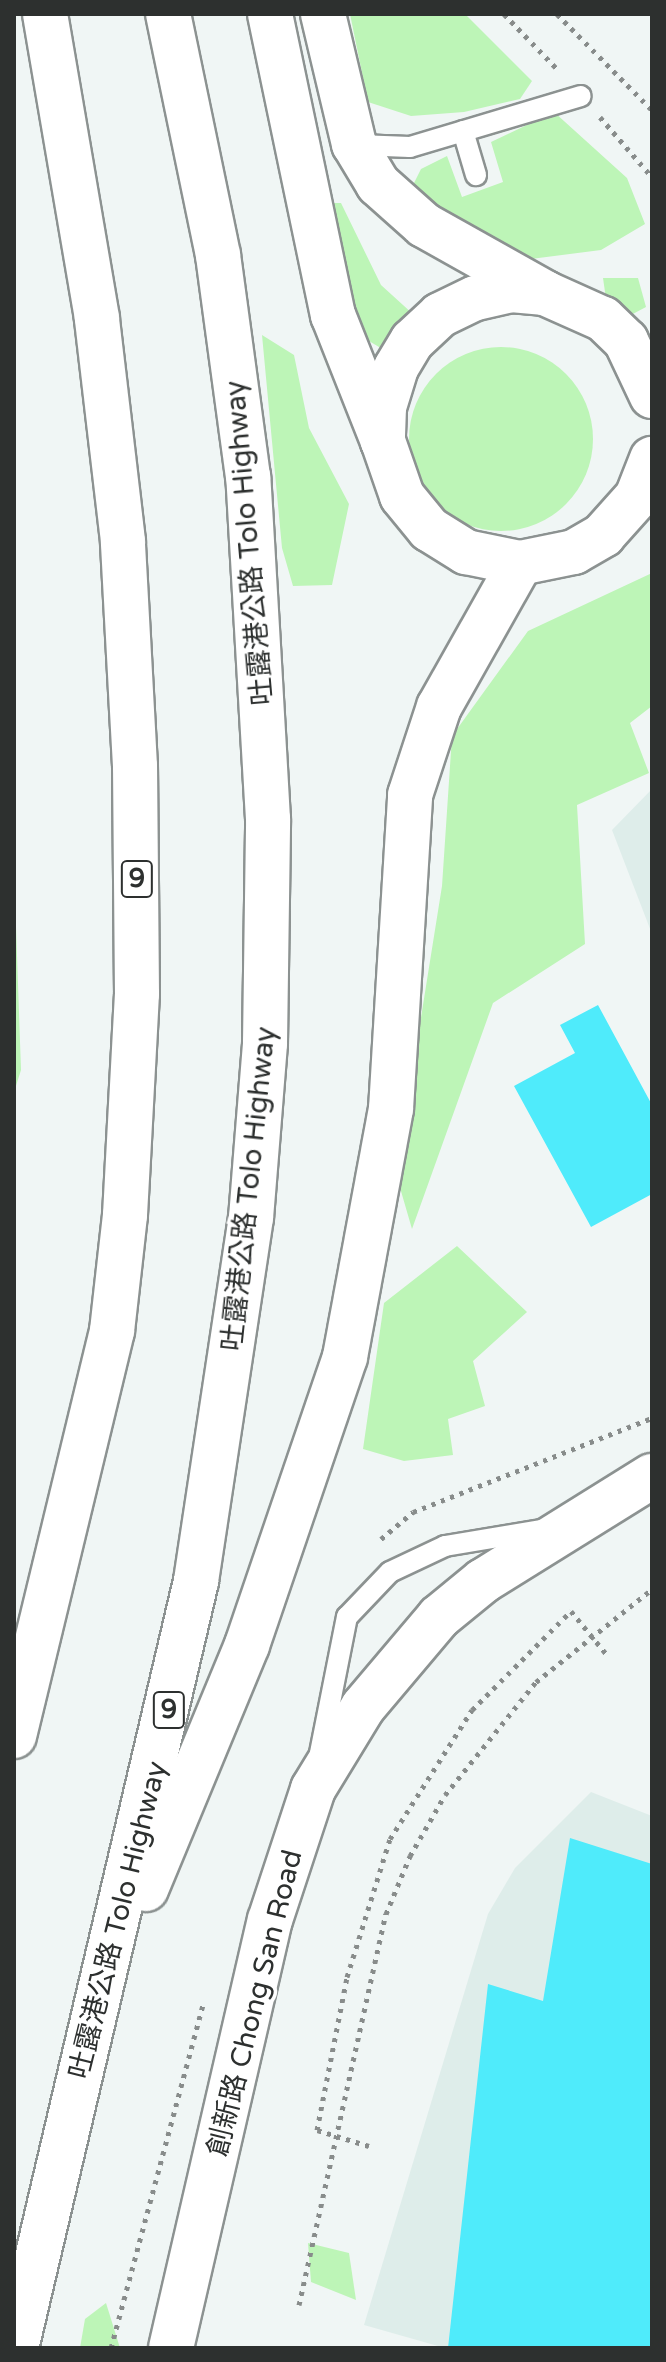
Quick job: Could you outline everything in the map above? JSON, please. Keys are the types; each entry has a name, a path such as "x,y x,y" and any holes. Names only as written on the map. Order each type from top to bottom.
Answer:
{"main road":[{"name":"9","path":"14,1736 112,1331 125,1215 137,994 134,752 123,541 97,318 45,14"},
{"name":"吐露港公路 Tolo Highway","path":"16,2348 196,1581 251,1218 265,1043 268,804 248,477 218,255 168,14"},
{"path":"270,14 333,315 402,496 429,529 466,552 520,563 574,552 603,535 637,497 652,459"},
{"path":"323,14 354,144 395,202 424,225 545,293 603,319 626,341 652,396"},
{"path":"383,441 384,407 396,368 412,341 440,315 499,293 545,293"},
{"path":"603,535 652,526"},
{"path":"100,1991 193,1785 241,1659 345,1357 391,1109 410,795 439,707 520,563"},
{"name":"創新路 Chong San Road","path":"171,2348 270,1920 313,1789 363,1707 439,1617 567,1526 652,1476"}],"lane":[{"path":"354,144 400,149 581,96"},
{"path":"463,131 476,175"},
{"path":"313,1789 347,1617 368,1594 390,1572 445,1546 567,1526"}],"path":[{"path":"557,14 652,110"},
{"path":"299,2305 386,1914 410,1856 445,1795 536,1682 590,1634 652,1589"},
{"path":"369,2146 317,2130 347,1977 390,1839 472,1710 571,1611 608,1656"}],"shaded area":[{"path":"652,789 652,934 612,830"},
{"path":"591,1792 652,1816 652,2348 445,2348 364,2325 488,1914 515,1868"}],"green space":[{"path":"350,14 465,14 532,81 520,99 464,112 411,116 368,102"},
{"path":"554,112 627,178 645,224 601,250 523,260 460,226 412,187 421,169 447,156 462,197 503,182 491,142"},
{"path":"331,203 341,203 381,285 414,315 384,350 359,335"},
{"path":"603,278 638,278 646,307 629,316 606,299"},
{"path":"262,335 294,355 309,428 349,504 332,585 293,586 282,548"},
{"path":"501,347 536,354 566,374 586,404 593,439 586,474 566,504 536,524 501,531 466,524 436,504 416,474 409,439 416,404 436,374 466,354"},
{"path":"652,573 652,706 630,723 649,773 577,805 585,944 493,1003 412,1229 396,1174 442,886 452,736 528,631"},
{"path":"14,869 21,1070 14,1092"},
{"path":"457,1246 527,1312 473,1361 485,1406 448,1419 453,1455 404,1461 363,1449 384,1303"},
{"path":"308,2243 349,2253 356,2300 311,2282"},
{"path":"106,2303 120,2348 80,2348 85,2319"}],"building":[{"path":"598,1005 652,1105 652,1194 591,1227 514,1086 575,1053 560,1025"},
{"path":"570,1838 652,1864 652,2348 448,2348 488,1984 543,2001"}]}
